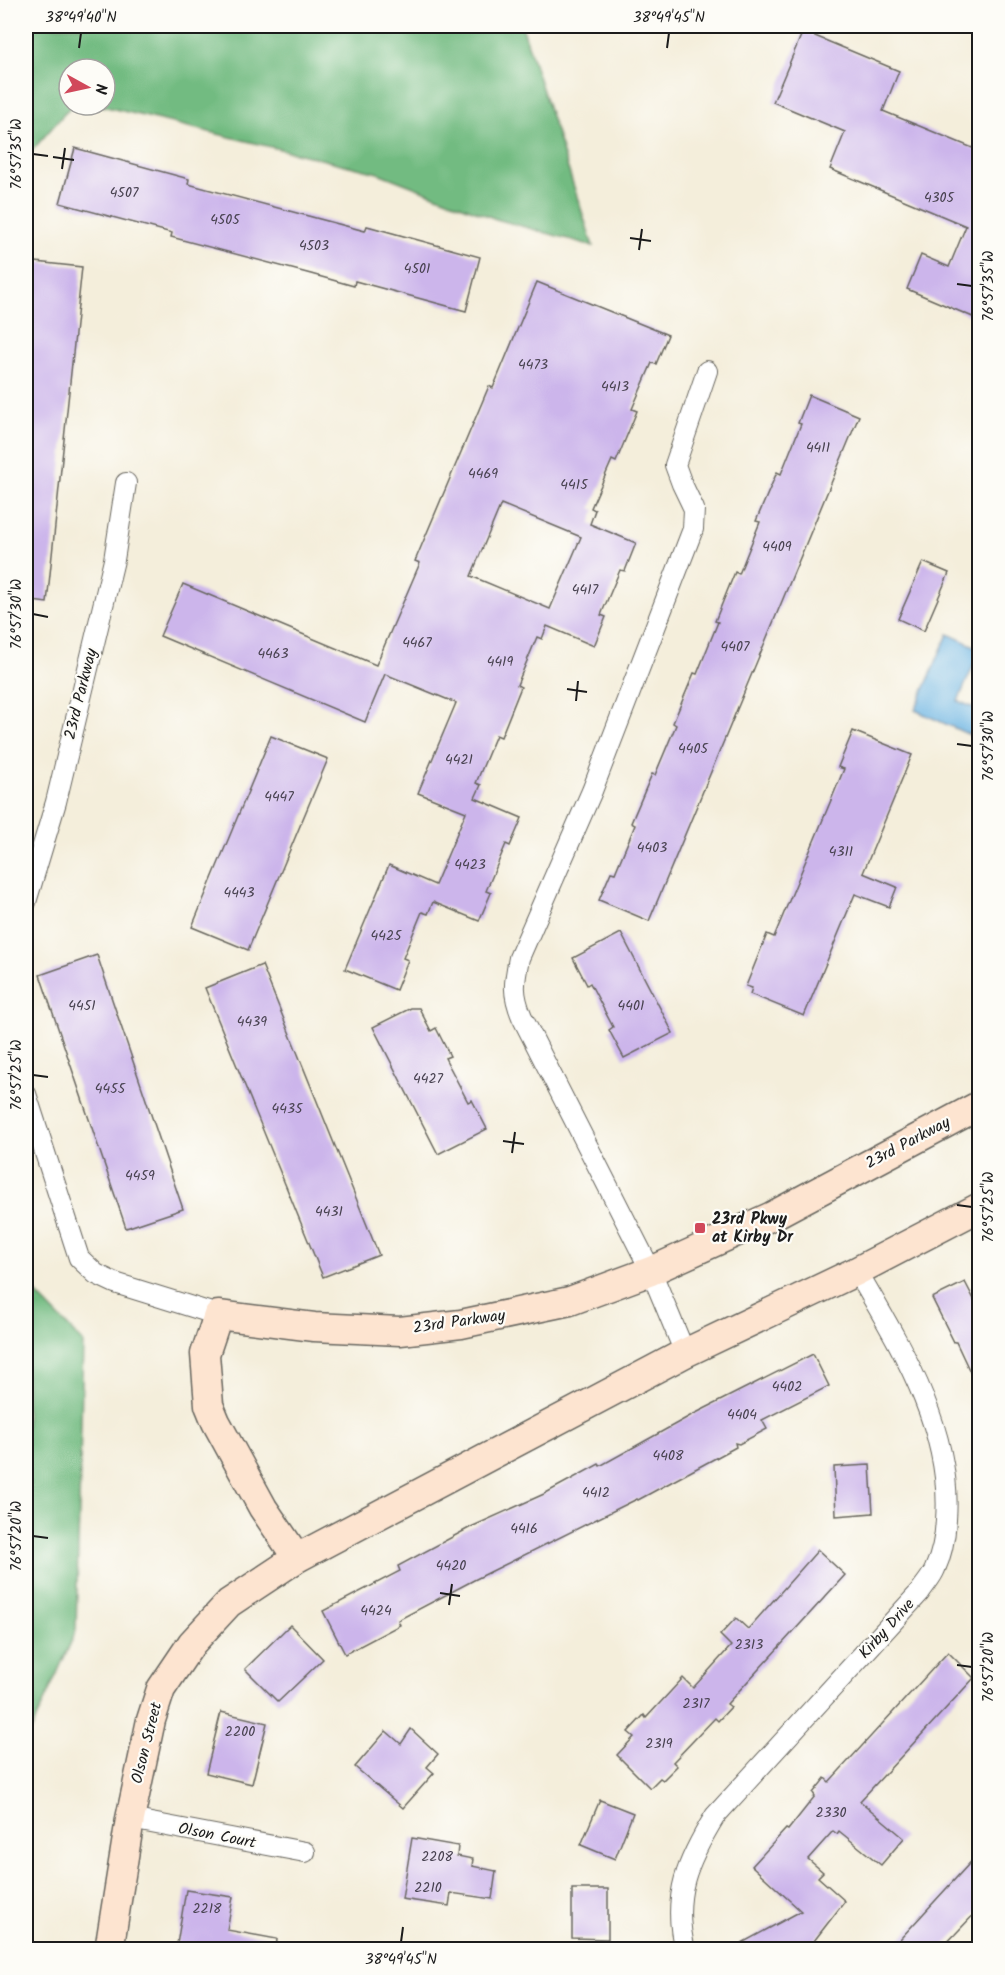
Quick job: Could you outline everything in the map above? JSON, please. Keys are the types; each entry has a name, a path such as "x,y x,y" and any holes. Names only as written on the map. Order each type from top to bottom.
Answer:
{"street":[{"path":"685,1353 651,1271 522,1017 515,1000 514,983 519,958 592,791 693,529 694,509 675,465 707,371"},
{"name":"23rd Parkway","path":"26,902 56,802 114,560 126,483"},
{"name":"23rd Parkway","path":"26,1094 79,1258 96,1274 115,1283 218,1315 314,1327 400,1331 461,1324 560,1304 651,1271 772,1216 980,1105"},
{"path":"218,1315 206,1354 209,1405 263,1508 297,1558 685,1353 857,1271 980,1207"},
{"name":"Kirby Drive","path":"685,1950 680,1932 683,1884 694,1850 715,1816 920,1592 935,1569 945,1539 946,1470 938,1437 927,1406 890,1329 857,1271"},
{"name":"Olson Street","path":"109,1950 129,1819 151,1720 161,1689 192,1643 229,1603 297,1558"},
{"name":"Olson Court","path":"129,1819 305,1852"}],"green space":[{"path":"26,26 522,26 593,246 496,219 378,173 117,110 117,57 57,57 57,117 61,117 29,154 26,165"},
{"path":"26,1283 83,1342 76,1631 26,1742"}],"water":[{"path":"948,634 979,648 979,653 958,701 979,710 979,725 974,737 915,710"}],"building":[{"path":"803,31 899,71 883,111 980,151 980,320 907,289 921,255 949,267 966,226 830,169 845,132 773,102"},
{"path":"75,148 189,179 188,184 365,231 367,226 480,257 466,311 355,281 354,286 171,237 172,233 60,203"},
{"path":"26,261 82,267 47,603 26,600"},
{"path":"537,282 668,335 656,364 652,363 632,409 637,411 616,462 612,460 591,508 595,510 590,524 636,543 625,571 620,570 601,615 606,617 594,646 547,626 542,639 537,637 517,685 521,687 501,737 496,735 476,783 481,785 475,798 522,818 510,846 506,844 486,891 491,893 479,921 433,902 428,914 422,912 403,958 408,960 396,990 345,969 389,865 435,885 466,812 418,793 456,703 385,674 365,722 160,636 183,584 376,665 420,563 415,561 489,386 493,388","holes":["501,504 581,537 550,609 471,576"]},
{"path":"809,395 859,416 649,921 599,900 611,872 615,873 635,825 631,823 676,725 673,723 694,673 697,674 735,572 739,574 760,522 756,521 777,472 781,474 801,424 798,423"},
{"path":"923,562 949,573 924,631 898,619"},
{"path":"853,731 912,755 863,873 897,887 889,907 855,894 804,1016 750,994 752,988 746,986 767,934 774,937 844,769 838,767"},
{"path":"271,736 328,759 248,950 192,927"},
{"path":"621,933 673,1033 624,1058 609,1030 613,1027 590,983 587,985 573,958"},
{"path":"97,955 183,1209 126,1228 40,975"},
{"path":"262,965 379,1255 323,1277 205,988"},
{"path":"411,1008 419,1008 431,1031 436,1028 450,1056 445,1058 468,1102 472,1100 487,1129 438,1154 373,1027"},
{"path":"965,1282 980,1311 980,1393 932,1298"},
{"path":"813,1354 829,1386 762,1420 767,1429 739,1444 735,1443 736,1447 638,1500 398,1620 400,1625 345,1654 323,1611 400,1571 398,1566 471,1527 544,1494 599,1464 600,1466 690,1416"},
{"path":"870,1465 873,1513 836,1516 834,1467"},
{"path":"818,1550 845,1575 727,1704 731,1707 718,1721 715,1718 673,1762 677,1766 663,1780 660,1778 650,1788 617,1755 634,1737 628,1732 644,1715 646,1718 683,1678 693,1688 731,1646 720,1635 736,1618 748,1629"},
{"path":"290,1625 323,1659 278,1702 245,1669"},
{"path":"948,1652 974,1678 860,1801 904,1838 881,1865 839,1831 837,1834 833,1831 808,1859 823,1872 818,1877 845,1901 807,1950 729,1950 801,1911 752,1866 786,1829 788,1830 815,1796 813,1793 825,1778 829,1782"},
{"path":"221,1712 267,1723 252,1784 206,1773"},
{"path":"411,1729 438,1754 427,1767 434,1773 403,1808 355,1767 386,1731 401,1744"},
{"path":"600,1800 633,1813 615,1859 581,1845"},
{"path":"412,1838 458,1846 457,1856 473,1859 472,1866 496,1871 492,1899 451,1893 449,1906 402,1899"},
{"path":"980,1852 980,1908 940,1950 890,1950"},
{"path":"572,1889 608,1889 608,1939 572,1938"},
{"path":"186,1890 233,1897 227,1930 277,1939 276,1950 176,1950"}],"place":[{"name":"23rd Pkwy at Kirby Dr","path":"700,1228"}]}
